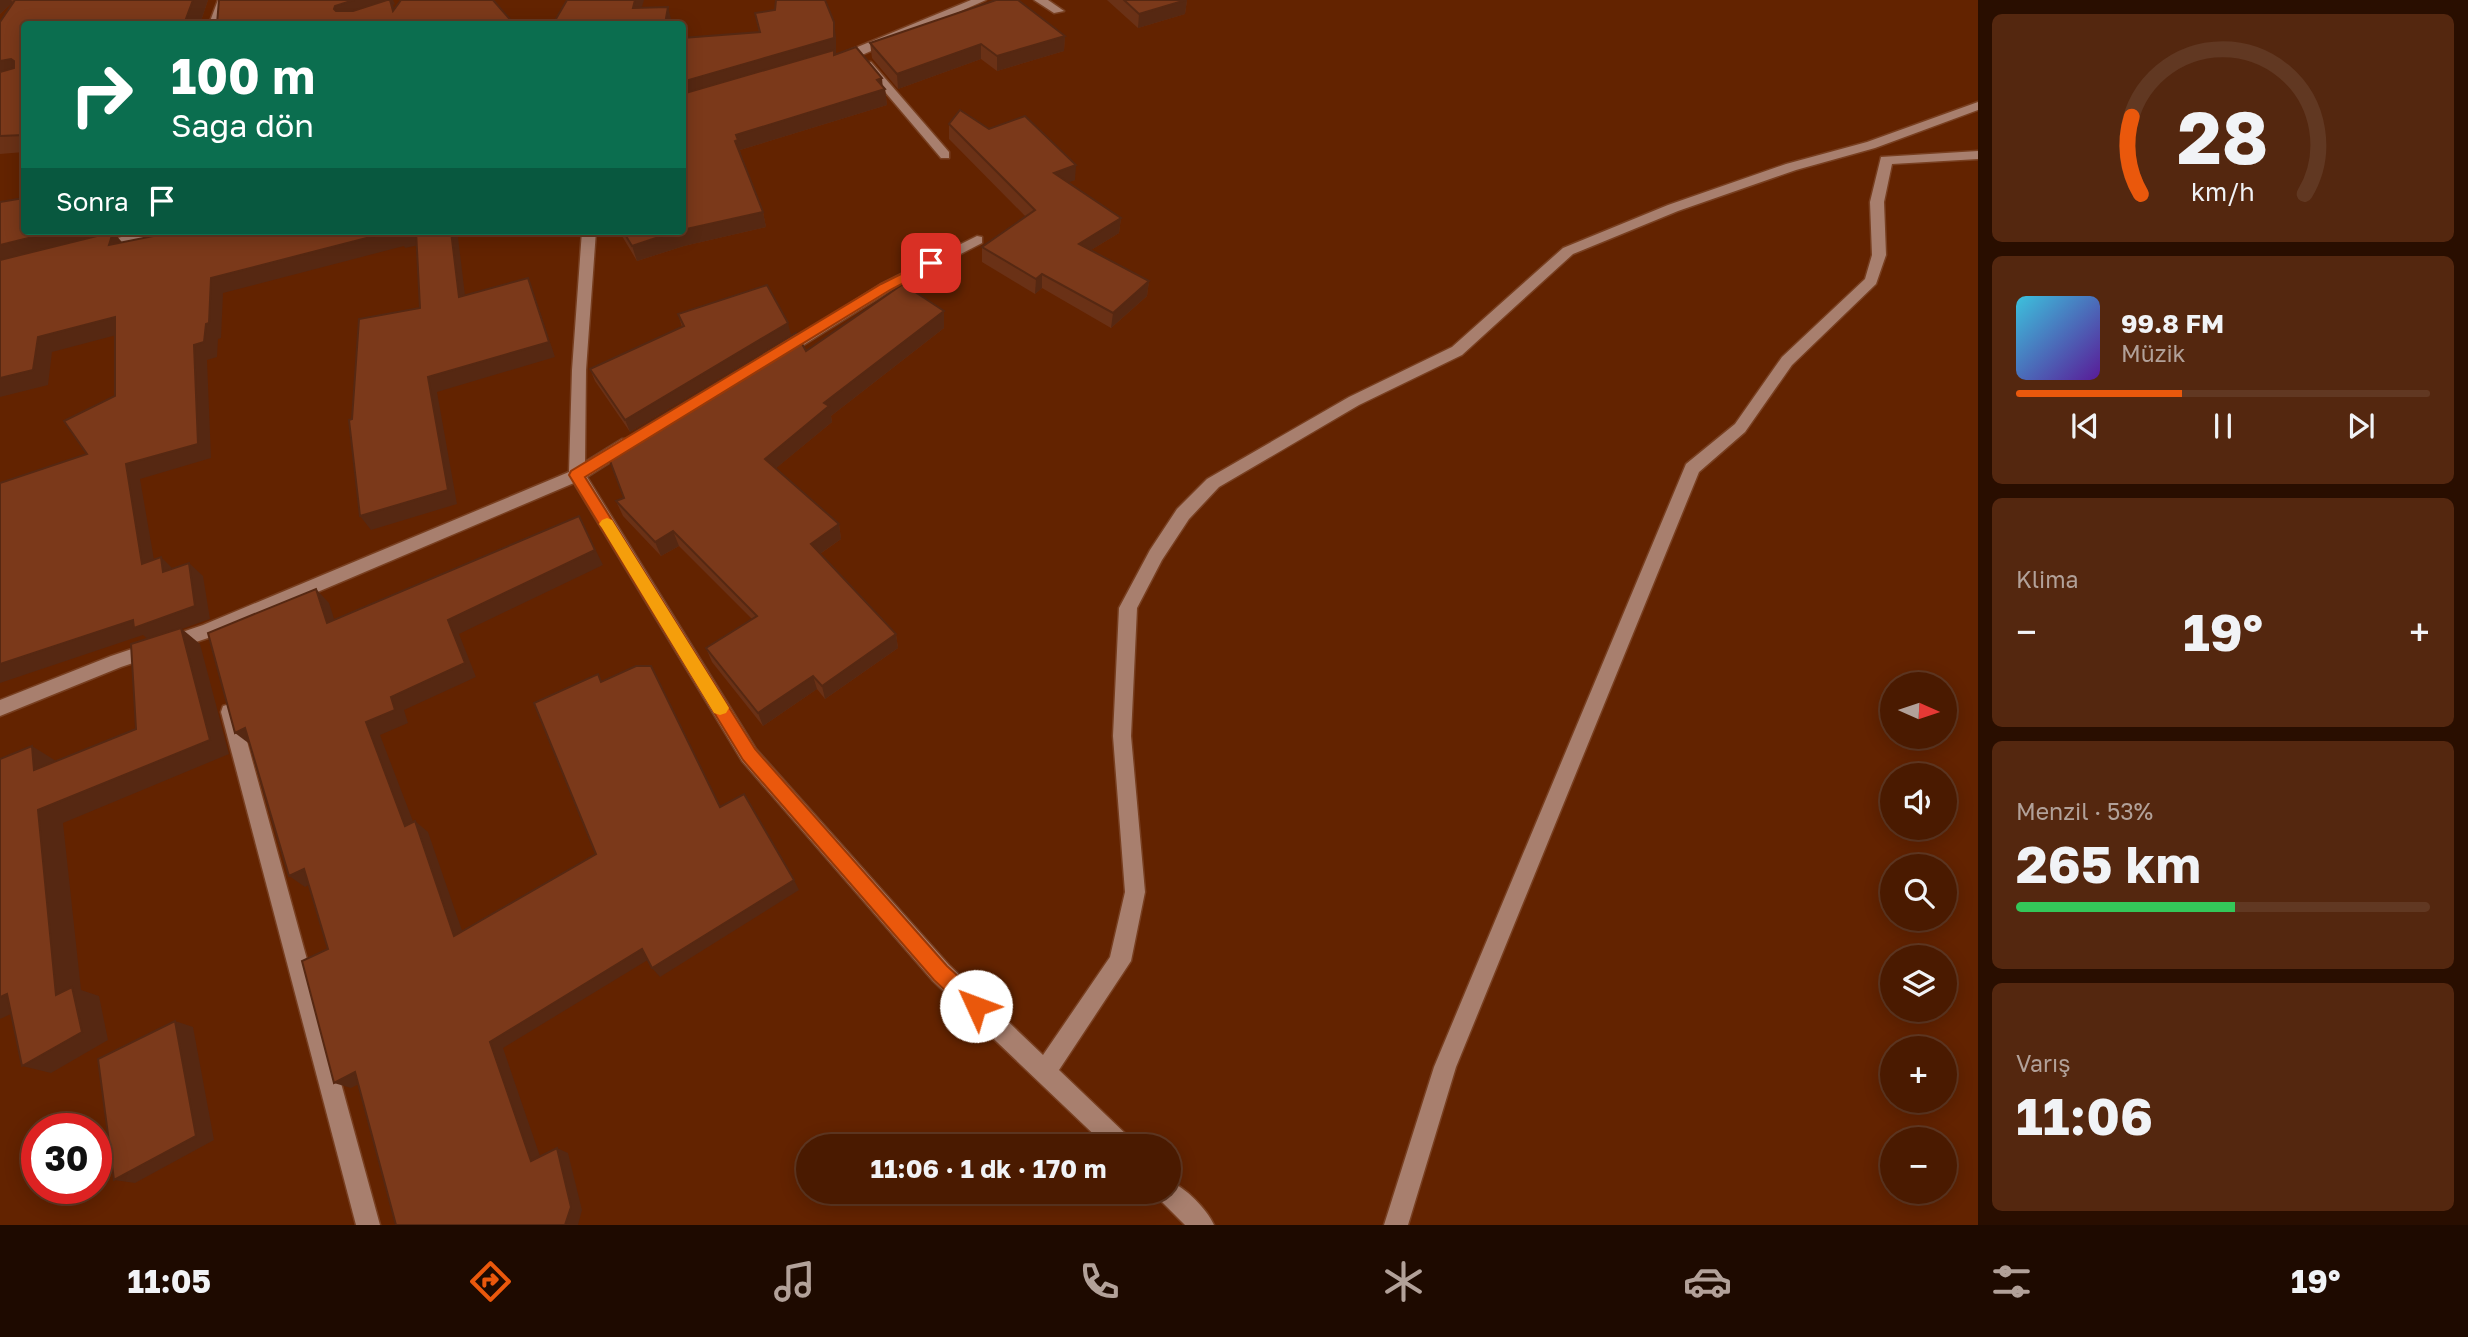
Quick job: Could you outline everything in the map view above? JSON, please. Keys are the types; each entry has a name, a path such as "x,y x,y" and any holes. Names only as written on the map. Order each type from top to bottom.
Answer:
{"street":[{"path":"215,21 224,0"},
{"path":"819,63 858,53 980,0"},
{"path":"1040,0 1058,11"},
{"path":"858,53 945,155"},
{"path":"1045,1071 1120,961 1135,892 1122,736 1128,608 1156,555 1183,514 1213,483 1354,401 1457,351 1568,251 1673,208 1791,167 1871,145 1978,106"},
{"path":"1396,1225 1446,1067 1692,468 1740,428 1787,362 1871,281 1879,255 1877,202 1886,160 1978,155"},
{"path":"78,252 145,235"},
{"path":"589,235 579,370 576,475 749,755 941,973 1110,1134"},
{"path":"766,361 886,287 977,240"},
{"path":"0,708 117,661 210,638 576,475 641,435"},
{"path":"226,698 368,1225"},
{"path":"1180,1204 1202,1225"}],"building":[{"path":"15,0 193,0 185,21 21,21 21,135 0,136 0,72 14,68 14,61 0,61 0,22"},
{"path":"219,0 354,0 335,6 334,9 353,11 390,0 393,11 401,0 493,0 511,21 217,21"},
{"path":"567,0 635,0 633,8 668,7 666,21 555,21"},
{"path":"776,0 825,0 834,22 834,38 686,81 686,38 760,32 755,13 775,10"},
{"path":"996,0 1018,0 1065,36 997,56 981,44 897,74 870,43"},
{"path":"1124,0 1186,0 1139,14"},
{"path":"856,47 882,78 877,80 885,89 736,135 738,140 735,141 763,212 686,229 686,93 834,50 834,55"},
{"path":"960,110 989,129 1025,116 1076,165 1054,173 1121,218 1079,244 1149,281 1113,313 1042,274 1036,279 982,247 1035,210 949,124"},
{"path":"21,198 21,235 41,235 0,245 0,202"},
{"path":"101,235 112,235 109,245 158,235 378,235 211,278 209,323 206,324 204,342 194,345 198,444 126,464 142,564 161,557 163,572 189,563 195,606 134,628 133,620 0,664 0,483 87,454 64,421 115,396 115,317 38,337 33,370 0,378 0,260"},
{"path":"416,235 451,235 459,297 528,278 549,342 428,377 448,490 360,516 349,420 352,419 359,319 420,308"},
{"path":"625,235 665,235 632,246"},
{"path":"903,284 944,311 824,403 829,406 765,459 839,524 811,544 896,634 822,686 813,676 758,713 706,648 757,616 673,531 655,542 616,501 624,498 607,453 637,435 635,431 796,333 806,351"},
{"path":"767,285 788,323 625,420 590,369 684,326 678,314"},
{"path":"579,516 595,550 448,620 465,663 391,697 395,710 366,722 405,826 415,821 454,936 596,854 534,703 598,674 601,682 636,666 651,666 720,807 744,794 794,880 652,968 642,949 490,1042 531,1161 557,1148 571,1207 565,1225 396,1225 355,1072 334,1083 302,961 328,949 304,869 289,876 245,728 235,733 208,633 316,589 327,623"},
{"path":"181,628 210,740 38,810 56,995 72,987 82,1032 22,1066 7,994 0,997 0,759 32,746 34,770 136,729 131,644"},
{"path":"175,1021 196,1136 114,1180 112,1113 105,1113 98,1059"}],"slow traffic":[{"path":"607,524 720,708"}],"route":[{"path":"931,263 886,287 576,475 749,755 941,973 976,1006"}]}
